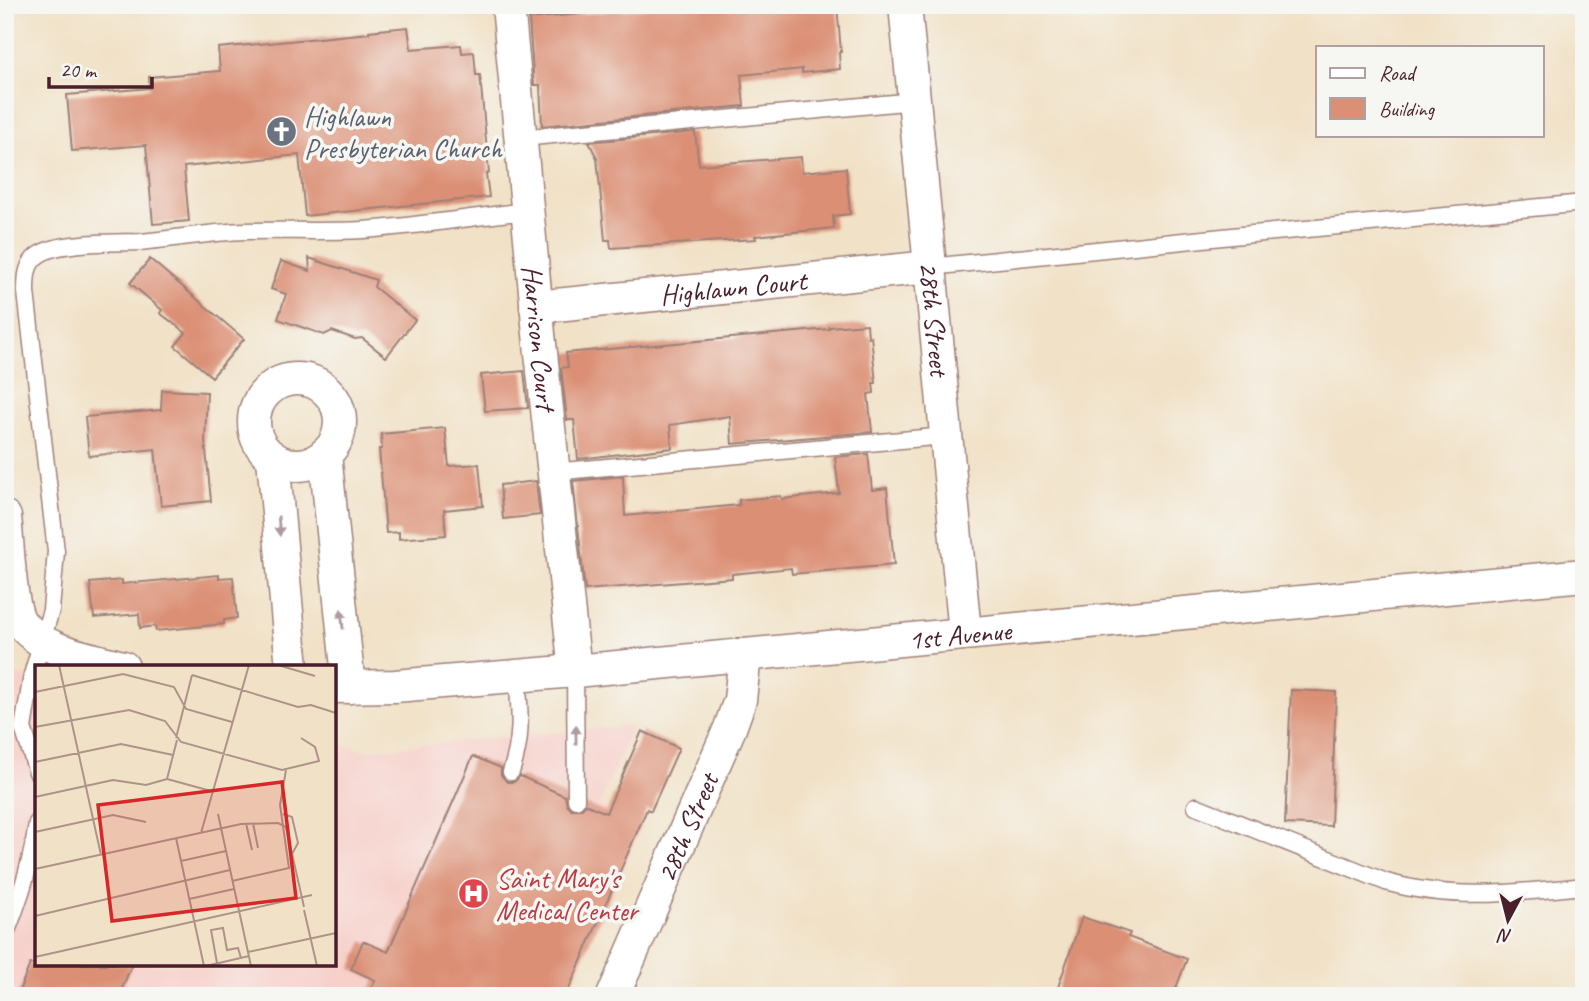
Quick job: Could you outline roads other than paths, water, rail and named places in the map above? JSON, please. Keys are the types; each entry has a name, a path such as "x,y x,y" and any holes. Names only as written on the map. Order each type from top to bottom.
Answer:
{"street":[{"name":"Harrison Court","path":"508,5 536,307 575,671"},
{"name":"28th Street","path":"905,5 965,633"},
{"name":"Highlawn Court","path":"536,307 930,267"},
{"path":"286,380 315,382 327,390 339,415 339,430 334,443 325,454 300,465 286,464 273,458 256,436 253,422 262,395 273,385 286,380"},
{"path":"325,454 341,687"},
{"path":"273,458 292,665"},
{"path":"5,517 19,622 41,640 81,656 115,665"},
{"name":"1st Avenue","path":"341,687 395,686 575,671 1584,575"},
{"name":"28th Street","path":"614,996 730,729 740,700 745,655"}],"lane":[{"path":"521,138 915,101"},
{"path":"930,267 1584,203"},
{"path":"35,665 51,610 56,551 26,292 26,275 30,264 40,253 98,243 138,242 245,231 367,229 527,211"},
{"path":"553,472 945,436"},
{"path":"35,666 23,728 35,766"},
{"path":"575,671 576,800"},
{"path":"511,772 519,750 521,730 517,676"},
{"path":"5,729 23,728"},
{"path":"1196,806 1386,882 1411,889 1470,895 1584,887"},
{"path":"5,936 20,898 35,838"}],"place":[{"name":"Highlawn Presbyterian Church","path":"281,132"},
{"name":"Saint Mary's Medical Center","path":"473,894"}]}
